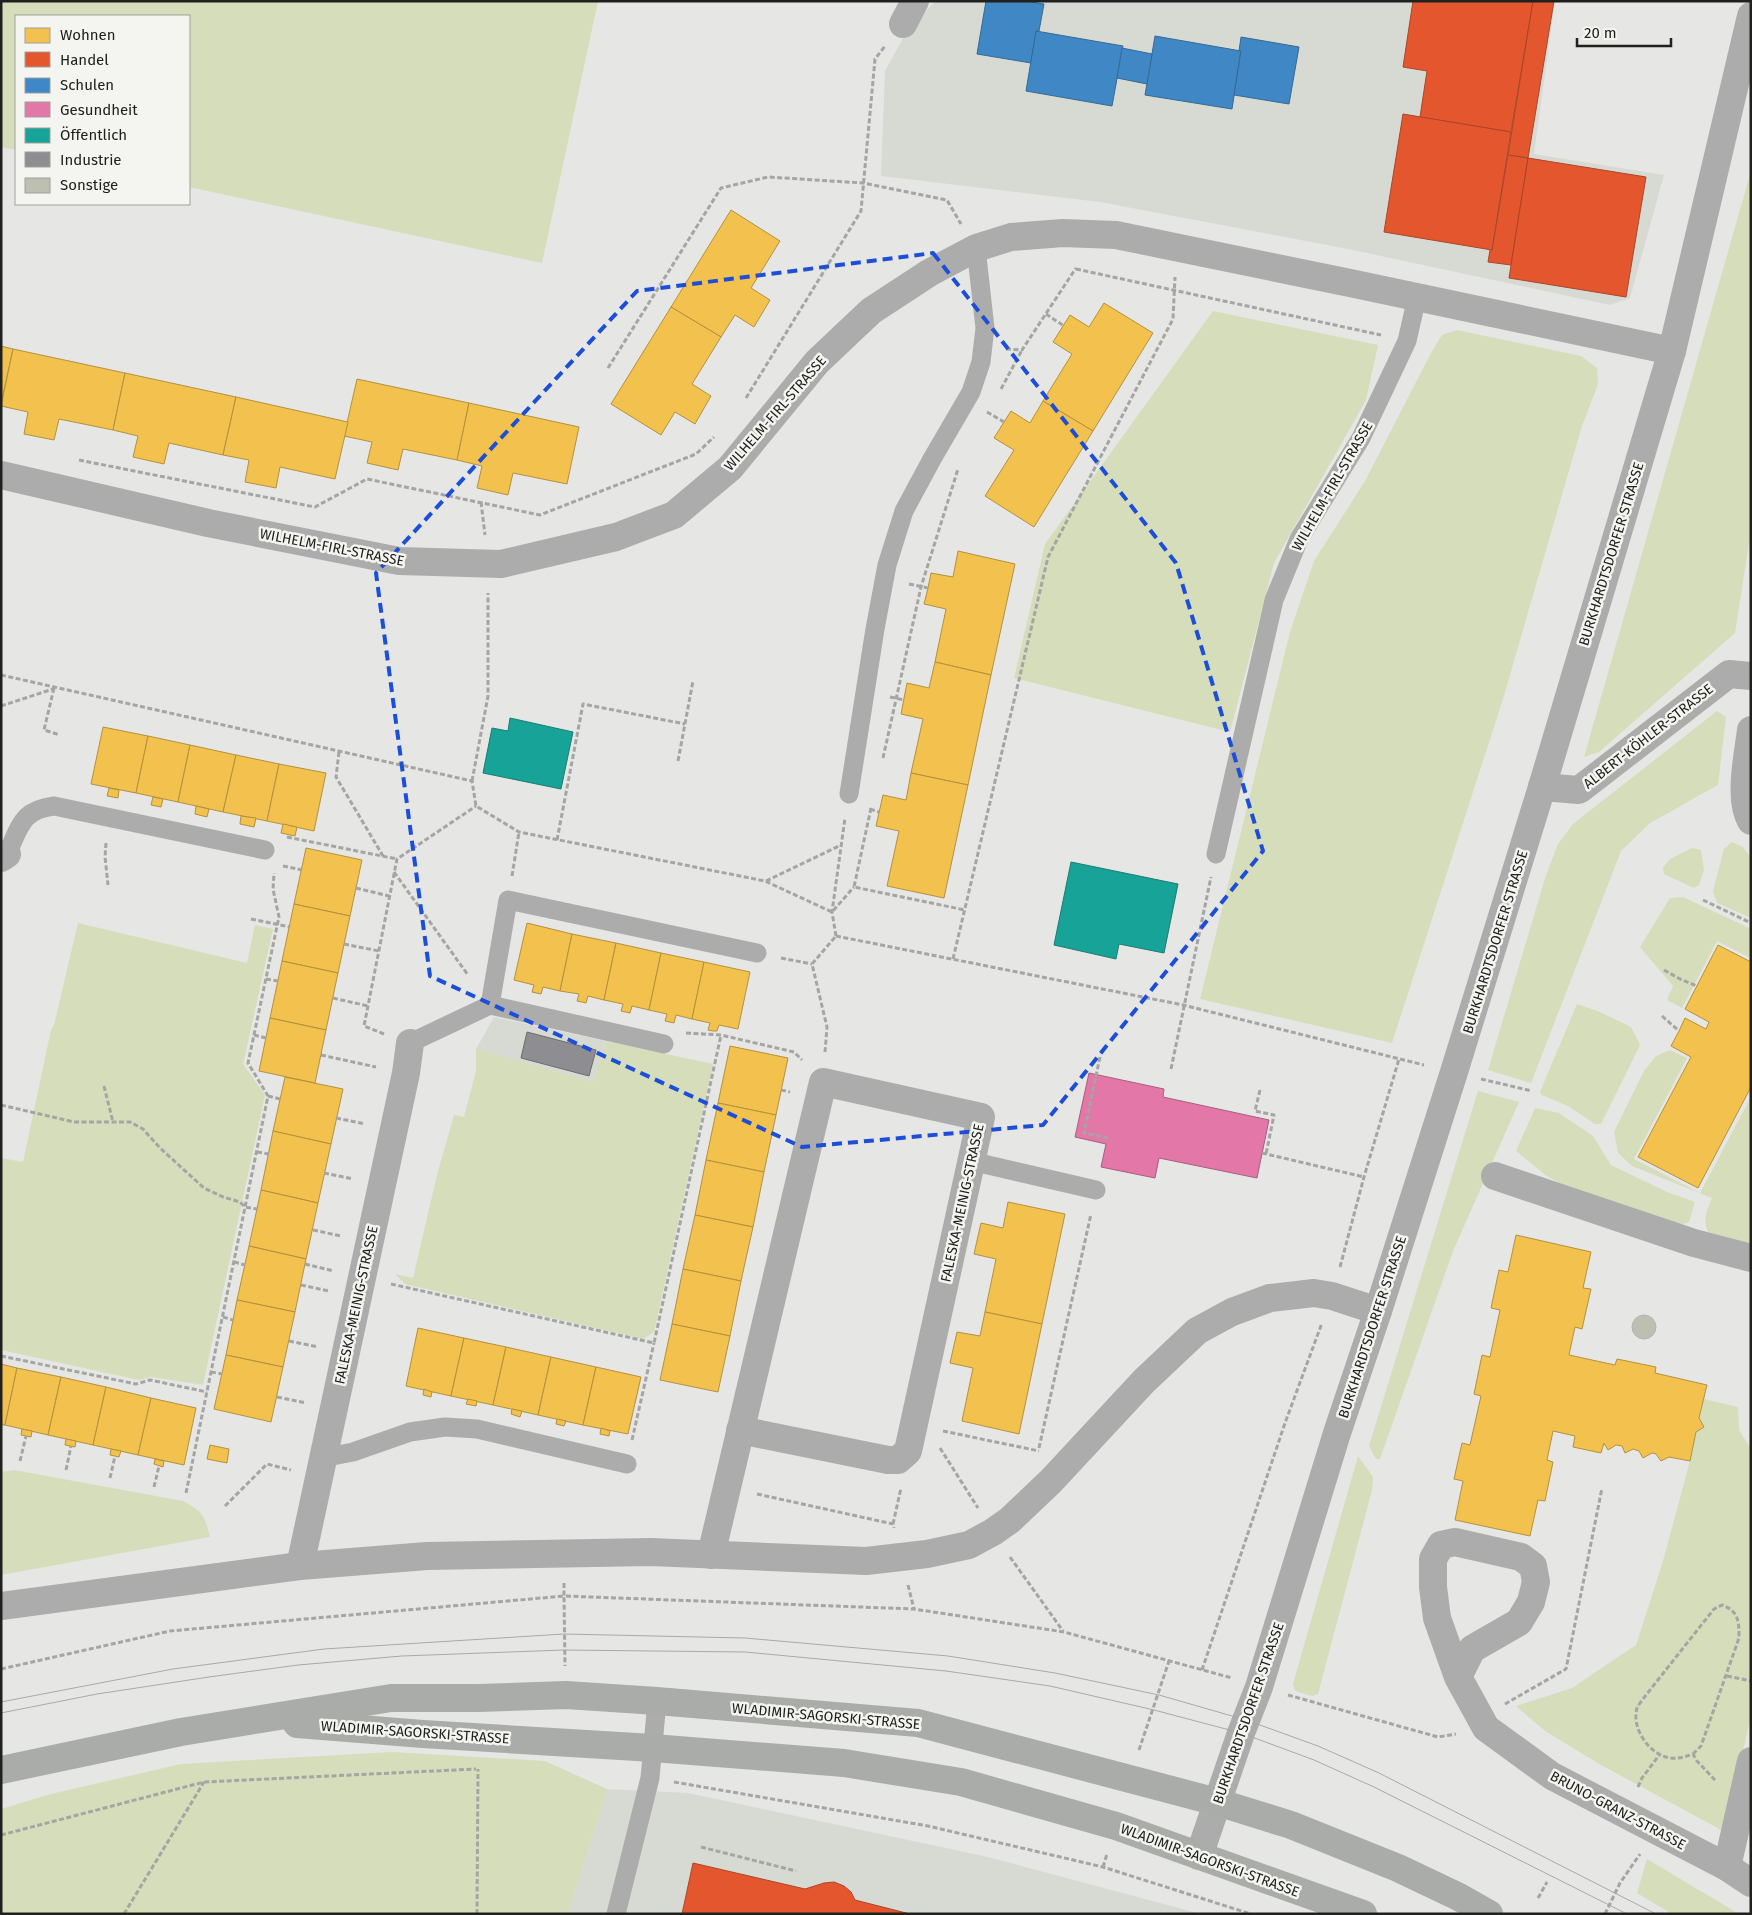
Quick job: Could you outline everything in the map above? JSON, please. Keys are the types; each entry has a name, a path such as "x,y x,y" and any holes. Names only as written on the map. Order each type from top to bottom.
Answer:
{"main road":[{"name":"WLADIMIR-SAGORSKI-STRASSE","path":"1,1770 181,1732 391,1698 566,1695 918,1723 1217,1802 1291,1825 1398,1868 1459,1897 1489,1914"},
{"name":"WLADIMIR-SAGORSKI-STRASSE","path":"253,1721 423,1734 653,1748 844,1764 961,1782 1116,1826 1363,1914"}],"street":[{"name":"BURKHARDTSDORFER STRASSE","path":"1199,1856 1241,1733 1260,1686 1337,1433 1454,1072 1542,787 1672,351 1751,16"},
{"name":"WILHELM-FIRL-STRASSE","path":"1,476 208,523 399,561 501,564 616,537 674,515 730,468 817,362 871,311 929,273 976,248 1011,237 1063,233 1116,235 1672,351"},
{"name":"ALBERT-KÖHLER-STRASSE","path":"1542,787 1579,790 1729,674 1751,676"},
{"path":"1751,730 1745,785 1746,813 1751,821"},
{"name":"FALESKA-MEINIG-STRASSE","path":"300,1566 406,1073 410,1043"},
{"path":"711,1555 823,1082"},
{"name":"FALESKA-MEINIG-STRASSE","path":"740,1430 888,1460 898,1460 908,1450 922,1420 981,1116 823,1082"},
{"path":"1495,1176 1694,1243 1751,1258"},
{"path":"1,1606 300,1566 427,1556 651,1552 866,1561 927,1554 969,1544 993,1532 1010,1520 1063,1468 1144,1381 1197,1331 1232,1312 1270,1298 1314,1293 1332,1296 1378,1311"},
{"name":"BRUNO-GRANZ-STRASSE","path":"1458,1677 1472,1649 1519,1622 1531,1602 1536,1582 1533,1566 1521,1557 1455,1542 1441,1545 1433,1559 1432,1587 1438,1618 1458,1677 1483,1723 1552,1776 1727,1867 1751,1883"},
{"path":"1727,1867 1751,1761"}],"lane":[{"path":"847,803 887,566 904,511 971,392 980,362 985,328 976,248"},
{"name":"WILHELM-FIRL-STRASSE","path":"1216,854 1274,600 1300,538 1361,438 1407,341 1417,297"},
{"path":"4,856 25,816 43,807 54,806 270,857"},
{"path":"490,1006 508,900 757,953"},
{"path":"410,1043 490,1006 664,1044"},
{"path":"971,1162 1096,1190"},
{"path":"322,1458 353,1452 410,1432 445,1428 477,1429 629,1456"},
{"path":"616,1914 650,1778 657,1701"}],"path":[{"path":"743,402 861,211 875,59 909,13"},
{"path":"608,368 722,188 768,177 863,183 947,200 976,248"},
{"path":"997,397 1022,350 1076,269 1085,234"},
{"path":"953,959 1048,557 1173,319 1177,248"},
{"path":"1076,269 1407,341"},
{"path":"1046,314 1064,326"},
{"path":"982,348 1022,350"},
{"path":"984,420 993,405"},
{"path":"77,460 315,507 368,478 540,515 696,454 721,430"},
{"path":"882,763 921,587 958,467"},
{"path":"489,564 488,696 472,781 476,806 519,832 765,881 832,912"},
{"path":"1,675 472,781"},
{"path":"678,761 693,681"},
{"path":"1,706 54,688"},
{"path":"54,688 44,730 60,735"},
{"path":"558,840 583,704 685,724"},
{"path":"339,752 336,777 383,856"},
{"path":"832,912 854,887 873,800"},
{"path":"836,936 832,912 847,803"},
{"path":"410,1043 364,1026 397,859 476,806"},
{"path":"108,818 105,857 108,885"},
{"path":"511,880 519,832"},
{"path":"312,841 397,859"},
{"path":"765,881 842,845"},
{"path":"1170,1069 1216,854"},
{"path":"186,1493 268,1096 248,1063 280,917 273,888 270,857"},
{"path":"292,868 302,870"},
{"path":"394,872 490,1006"},
{"path":"854,887 965,910"},
{"path":"356,888 390,896"},
{"path":"1704,900 1751,923"},
{"path":"251,919 290,927"},
{"path":"836,936 1183,1005 1532,1091"},
{"path":"812,964 836,936"},
{"path":"344,944 379,951"},
{"path":"757,953 812,964"},
{"path":"812,964 826,1027 823,1082"},
{"path":"1664,970 1697,986"},
{"path":"266,978 278,981"},
{"path":"332,998 368,1006"},
{"path":"1662,1016 1679,1031"},
{"path":"664,1044 667,1032 712,1032 794,1052 823,1082"},
{"path":"254,1035 266,1038"},
{"path":"629,1456 721,1035"},
{"path":"321,1055 406,1073"},
{"path":"1100,1057 1084,1134 1108,1138"},
{"path":"1202,1670 1285,1423 1332,1296 1364,1177 1400,1059"},
{"path":"104,1086 113,1122"},
{"path":"781,1090 793,1092"},
{"path":"1260,1090 1255,1111 1274,1115 1264,1154 1364,1177"},
{"path":"268,1096 280,1099"},
{"path":"1,1104 74,1122 130,1122 143,1129 160,1148 204,1188 240,1202 246,1207 257,1209"},
{"path":"336,1118 366,1124"},
{"path":"257,1152 269,1154"},
{"path":"324,1173 342,1177"},
{"path":"1038,1451 1096,1190"},
{"path":"313,1230 320,1231"},
{"path":"234,1262 245,1265"},
{"path":"305,1264 314,1267"},
{"path":"362,1278 654,1343"},
{"path":"301,1284 313,1287"},
{"path":"222,1318 233,1320"},
{"path":"289,1341 300,1343"},
{"path":"1,1356 136,1384 150,1380 207,1392"},
{"path":"211,1372 222,1374"},
{"path":"277,1397 286,1398"},
{"path":"922,1420 1038,1451 1063,1468"},
{"path":"922,1420 993,1532 1064,1632"},
{"path":"20,1461 26,1436"},
{"path":"66,1470 71,1446"},
{"path":"110,1478 115,1456"},
{"path":"226,1506 266,1464"},
{"path":"154,1487 159,1466"},
{"path":"727,1488 893,1524 914,1610"},
{"path":"1,1669 170,1631 564,1596 914,1610 1064,1632 1438,1737 1483,1723 1566,1669 1602,1488"},
{"path":"564,1554 564,1596"},
{"path":"1722,1605 1731,1608 1739,1625 1739,1638 1727,1676 1700,1746 1693,1754 1682,1758 1669,1758 1655,1752 1646,1743 1640,1733 1637,1708 1708,1616 1714,1609 1722,1605"},
{"path":"1727,1676 1751,1681"},
{"path":"1626,1815 1642,1778 1660,1754"},
{"path":"1693,1754 1705,1770 1741,1805"},
{"path":"477,1914 478,1769"},
{"path":"1,1835 204,1782 487,1770"},
{"path":"650,1778 928,1826 1103,1867 1251,1914"},
{"path":"124,1914 204,1782"},
{"path":"1604,1913 1620,1883 1657,1830"},
{"path":"701,1847 796,1870"},
{"path":"1538,1898 1546,1882"}],"highlighted area":[{"path":"933,253 1176,563 1263,851 1043,1125 802,1147 430,976 376,573 637,291"}],"shaded area":[{"path":"935,1 1555,1 1534,154 1664,175 1630,298 1610,305 1348,249 1100,202 881,176 885,71 902,40"},
{"path":"494,1017 606,1041 593,1083 476,1049"},
{"path":"607,1789 688,1793 988,1857 1201,1914 568,1914"}],"green space":[{"path":"1,1 598,1 542,263 190,187 190,15 15,15 15,150 1,147"},
{"path":"1751,171 1751,531 1735,633 1599,752 1584,757"},
{"path":"1213,311 1378,345 1366,400 1274,563 1230,732 1014,678 1045,544"},
{"path":"1457,330 1581,356 1597,368 1598,384 1581,429 1503,699 1392,1043 1200,999 1290,632 1314,561 1365,481 1442,335"},
{"path":"1717,711 1726,717 1718,785 1650,823 1621,851 1531,1083 1488,1070 1546,875 1558,844 1573,824"},
{"path":"1732,842 1743,847 1751,858 1751,918 1717,903 1713,891 1724,849"},
{"path":"1692,848 1701,850 1704,870 1699,885 1694,888 1664,874 1663,868 1670,859"},
{"path":"1683,897 1751,929 1751,958 1717,941 1682,1008 1667,1000 1673,986 1640,947 1670,898"},
{"path":"78,923 247,963 255,925 273,929 243,1064 265,1095 203,1385 151,1377 139,1380 1,1350 1,1158 23,1162 51,1030 54,1025"},
{"path":"1577,1004 1600,1012 1631,1027 1640,1045 1601,1124 1595,1124 1568,1106 1542,1095 1540,1092"},
{"path":"606,1041 713,1064 654,1332 643,1339 405,1284 395,1274 413,1278 437,1175 454,1115 464,1117 476,1071 476,1049 593,1082"},
{"path":"1670,1050 1687,1058 1634,1159 1700,1193 1751,1097 1751,1244 1710,1236 1706,1226 1706,1217 1712,1198 1632,1166 1618,1153 1614,1132 1644,1071 1656,1056"},
{"path":"1478,1091 1519,1102 1453,1251 1380,1459 1376,1459 1369,1446"},
{"path":"1535,1108 1559,1113 1593,1136 1611,1165 1667,1192 1695,1202 1689,1222 1670,1228 1617,1212 1548,1177 1516,1151"},
{"path":"1704,1399 1738,1407 1739,1430 1751,1449 1751,1715 1725,1832 1601,1765 1545,1731 1516,1706 1572,1688 1636,1645 1663,1561 1690,1461"},
{"path":"1358,1456 1373,1477 1372,1490 1318,1694 1312,1696 1295,1691 1293,1684"},
{"path":"14,1470 183,1501 202,1515 210,1537 1,1575 1,1472"},
{"path":"393,1752 545,1761 607,1789 568,1914 1,1914 1,1809 51,1794 181,1764"},
{"path":"1647,1859 1739,1914 1672,1914 1637,1893"}],"building: Wohnen":[{"path":"731,210 780,241 751,288 770,300 754,327 735,315 721,337 671,307"},
{"path":"1104,303 1153,333 1093,431 1043,401 1072,354 1053,342 1070,315 1089,327"},
{"path":"671,307 721,337 692,384 711,396 695,424 675,412 661,435 611,404"},
{"path":"1,346 13,349 1,404"},
{"path":"13,349 125,373 113,430 59,419 54,440 24,434 28,412 1,406"},
{"path":"125,373 236,397 223,455 169,443 164,464 133,457 138,436 113,430"},
{"path":"357,379 469,403 457,460 403,449 398,470 367,463 372,442 344,436"},
{"path":"236,397 348,422 335,479 280,467 276,488 245,482 249,460 223,455"},
{"path":"1043,401 1093,431 1034,527 985,496 1014,450 994,438 1011,411 1030,423"},
{"path":"469,403 579,427 567,484 513,473 508,495 477,488 482,466 457,460"},
{"path":"958,551 1015,564 991,675 935,662 946,609 924,604 931,573 953,577"},
{"path":"935,662 991,675 968,785 911,773 923,719 901,714 907,683 929,688"},
{"path":"103,727 148,736 136,793 91,784"},
{"path":"148,736 190,745 178,802 136,793"},
{"path":"190,745 236,755 223,812 178,802"},
{"path":"236,755 279,764 267,821 223,812"},
{"path":"279,764 326,773 314,831 267,821"},
{"path":"911,773 968,785 944,898 887,886 899,831 876,826 883,795 906,800"},
{"path":"109,788 119,790 118,798 107,796"},
{"path":"153,797 163,799 161,807 151,805"},
{"path":"196,806 209,809 207,817 195,814"},
{"path":"241,816 256,818 254,827 240,824"},
{"path":"283,824 297,827 295,836 281,833"},
{"path":"306,848 362,860 350,916 294,904"},
{"path":"294,904 350,916 338,973 282,961"},
{"path":"527,923 572,934 560,991 543,987 541,994 532,992 534,985 514,980"},
{"path":"572,934 616,943 604,1000 588,996 586,1003 577,1001 579,994 560,991"},
{"path":"616,943 661,953 649,1010 632,1006 630,1013 621,1011 623,1004 604,1000"},
{"path":"1718,945 1751,962 1751,1087 1698,1188 1638,1157 1691,1057 1671,1046 1685,1018 1706,1029 1709,1022 1685,1009"},
{"path":"661,953 704,962 692,1019 676,1015 674,1023 665,1021 667,1014 649,1010"},
{"path":"282,961 338,973 326,1030 270,1018"},
{"path":"704,962 750,972 738,1029 719,1025 717,1031 708,1030 710,1023 692,1019"},
{"path":"270,1018 326,1030 315,1083 259,1071"},
{"path":"730,1046 788,1058 776,1115 718,1103"},
{"path":"285,1077 343,1089 331,1144 273,1131"},
{"path":"718,1103 776,1115 764,1172 706,1160"},
{"path":"273,1131 331,1144 318,1203 261,1190"},
{"path":"706,1160 764,1172 753,1227 695,1215"},
{"path":"261,1190 318,1203 306,1259 249,1246"},
{"path":"1008,1202 1065,1214 1042,1324 985,1312 996,1259 974,1254 981,1223 1003,1228"},
{"path":"695,1215 753,1227 741,1281 683,1269"},
{"path":"1516,1235 1591,1252 1583,1288 1591,1289 1582,1329 1575,1327 1569,1355 1615,1365 1617,1359 1656,1367 1655,1373 1707,1385 1699,1418 1704,1427 1696,1432 1690,1461 1669,1457 1661,1461 1656,1454 1652,1453 1643,1458 1639,1451 1633,1449 1625,1453 1622,1446 1616,1445 1608,1450 1604,1443 1601,1453 1573,1447 1575,1436 1553,1431 1547,1460 1553,1462 1545,1501 1538,1500 1530,1536 1455,1520 1463,1481 1454,1479 1462,1443 1470,1445 1481,1396 1474,1394 1482,1355 1490,1357 1500,1310 1491,1308 1499,1270 1508,1272"},
{"path":"249,1246 306,1259 295,1312 237,1300"},
{"path":"683,1269 741,1281 730,1336 672,1324"},
{"path":"237,1300 295,1312 283,1367 226,1355"},
{"path":"985,1312 1042,1324 1019,1434 962,1421 973,1368 950,1363 957,1332 980,1336"},
{"path":"672,1324 730,1336 718,1392 660,1380"},
{"path":"418,1328 464,1338 451,1396 406,1386"},
{"path":"464,1338 506,1347 493,1405 451,1396"},
{"path":"506,1347 551,1357 538,1415 493,1405"},
{"path":"226,1355 283,1367 271,1422 214,1409"},
{"path":"551,1357 596,1367 583,1425 538,1415"},
{"path":"1,1364 17,1368 5,1425 1,1425"},
{"path":"596,1367 641,1377 628,1434 583,1425"},
{"path":"17,1368 61,1377 48,1435 5,1425"},
{"path":"61,1377 106,1387 93,1445 48,1435"},
{"path":"106,1387 151,1398 138,1455 93,1445"},
{"path":"424,1389 432,1392 431,1397 423,1395"},
{"path":"151,1398 196,1408 184,1465 138,1455"},
{"path":"468,1399 477,1401 476,1406 466,1404"},
{"path":"512,1409 522,1411 520,1417 511,1414"},
{"path":"557,1419 566,1421 564,1426 556,1424"},
{"path":"601,1428 610,1431 609,1436 600,1434"},
{"path":"22,1429 32,1431 31,1437 21,1435"},
{"path":"66,1439 76,1441 75,1447 65,1445"},
{"path":"210,1445 229,1449 227,1463 207,1459"},
{"path":"111,1449 121,1451 119,1457 110,1455"},
{"path":"155,1459 164,1461 163,1467 154,1464"}],"building: Handel":[{"path":"1413,1 1533,1 1511,132 1420,117 1427,71 1403,67"},
{"path":"1533,1 1554,1 1528,158 1508,155"},
{"path":"1403,114 1511,132 1492,250 1384,232"},
{"path":"1508,155 1528,158 1511,265 1488,262 1490,250 1492,250"},
{"path":"1528,158 1646,177 1626,297 1509,278"},
{"path":"693,1863 805,1889 834,1882 844,1886 851,1892 855,1900 910,1914 682,1914"}],"building: Schulen":[{"path":"986,1 1026,1 1044,4 1039,31 1036,31 1031,63 977,54"},
{"path":"1036,31 1123,46 1112,106 1026,91"},
{"path":"1155,36 1241,51 1232,109 1145,95"},
{"path":"1241,37 1299,47 1289,104 1234,95 1241,51 1239,51"},
{"path":"1122,48 1152,54 1147,84 1117,78"}],"building: Gesundheit":[{"path":"1089,1073 1164,1089 1163,1097 1269,1120 1257,1178 1159,1158 1155,1178 1101,1167 1106,1144 1075,1137"}],"building: Öffentlich":[{"path":"510,718 573,732 561,789 483,773 492,728 508,731"},
{"path":"1071,862 1178,884 1164,953 1119,944 1116,959 1054,945"}],"building: Industrie":[{"path":"527,1032 596,1050 589,1076 521,1058"}],"building: Sonstige":[{"path":"1644,1315 1653,1318 1656,1327 1653,1336 1644,1339 1635,1336 1632,1327 1635,1318"}],"tram line":[{"path":"1,1702 173,1669 324,1649 564,1634 745,1638 948,1656 1055,1673 1159,1695 1246,1720 1318,1746 1379,1773 1656,1914"},
{"path":"1,1713 97,1694 209,1677 298,1665 402,1656 564,1650 745,1652 946,1671 1050,1686 1154,1710 1241,1733 1314,1760 1374,1787 1627,1914"}]}
